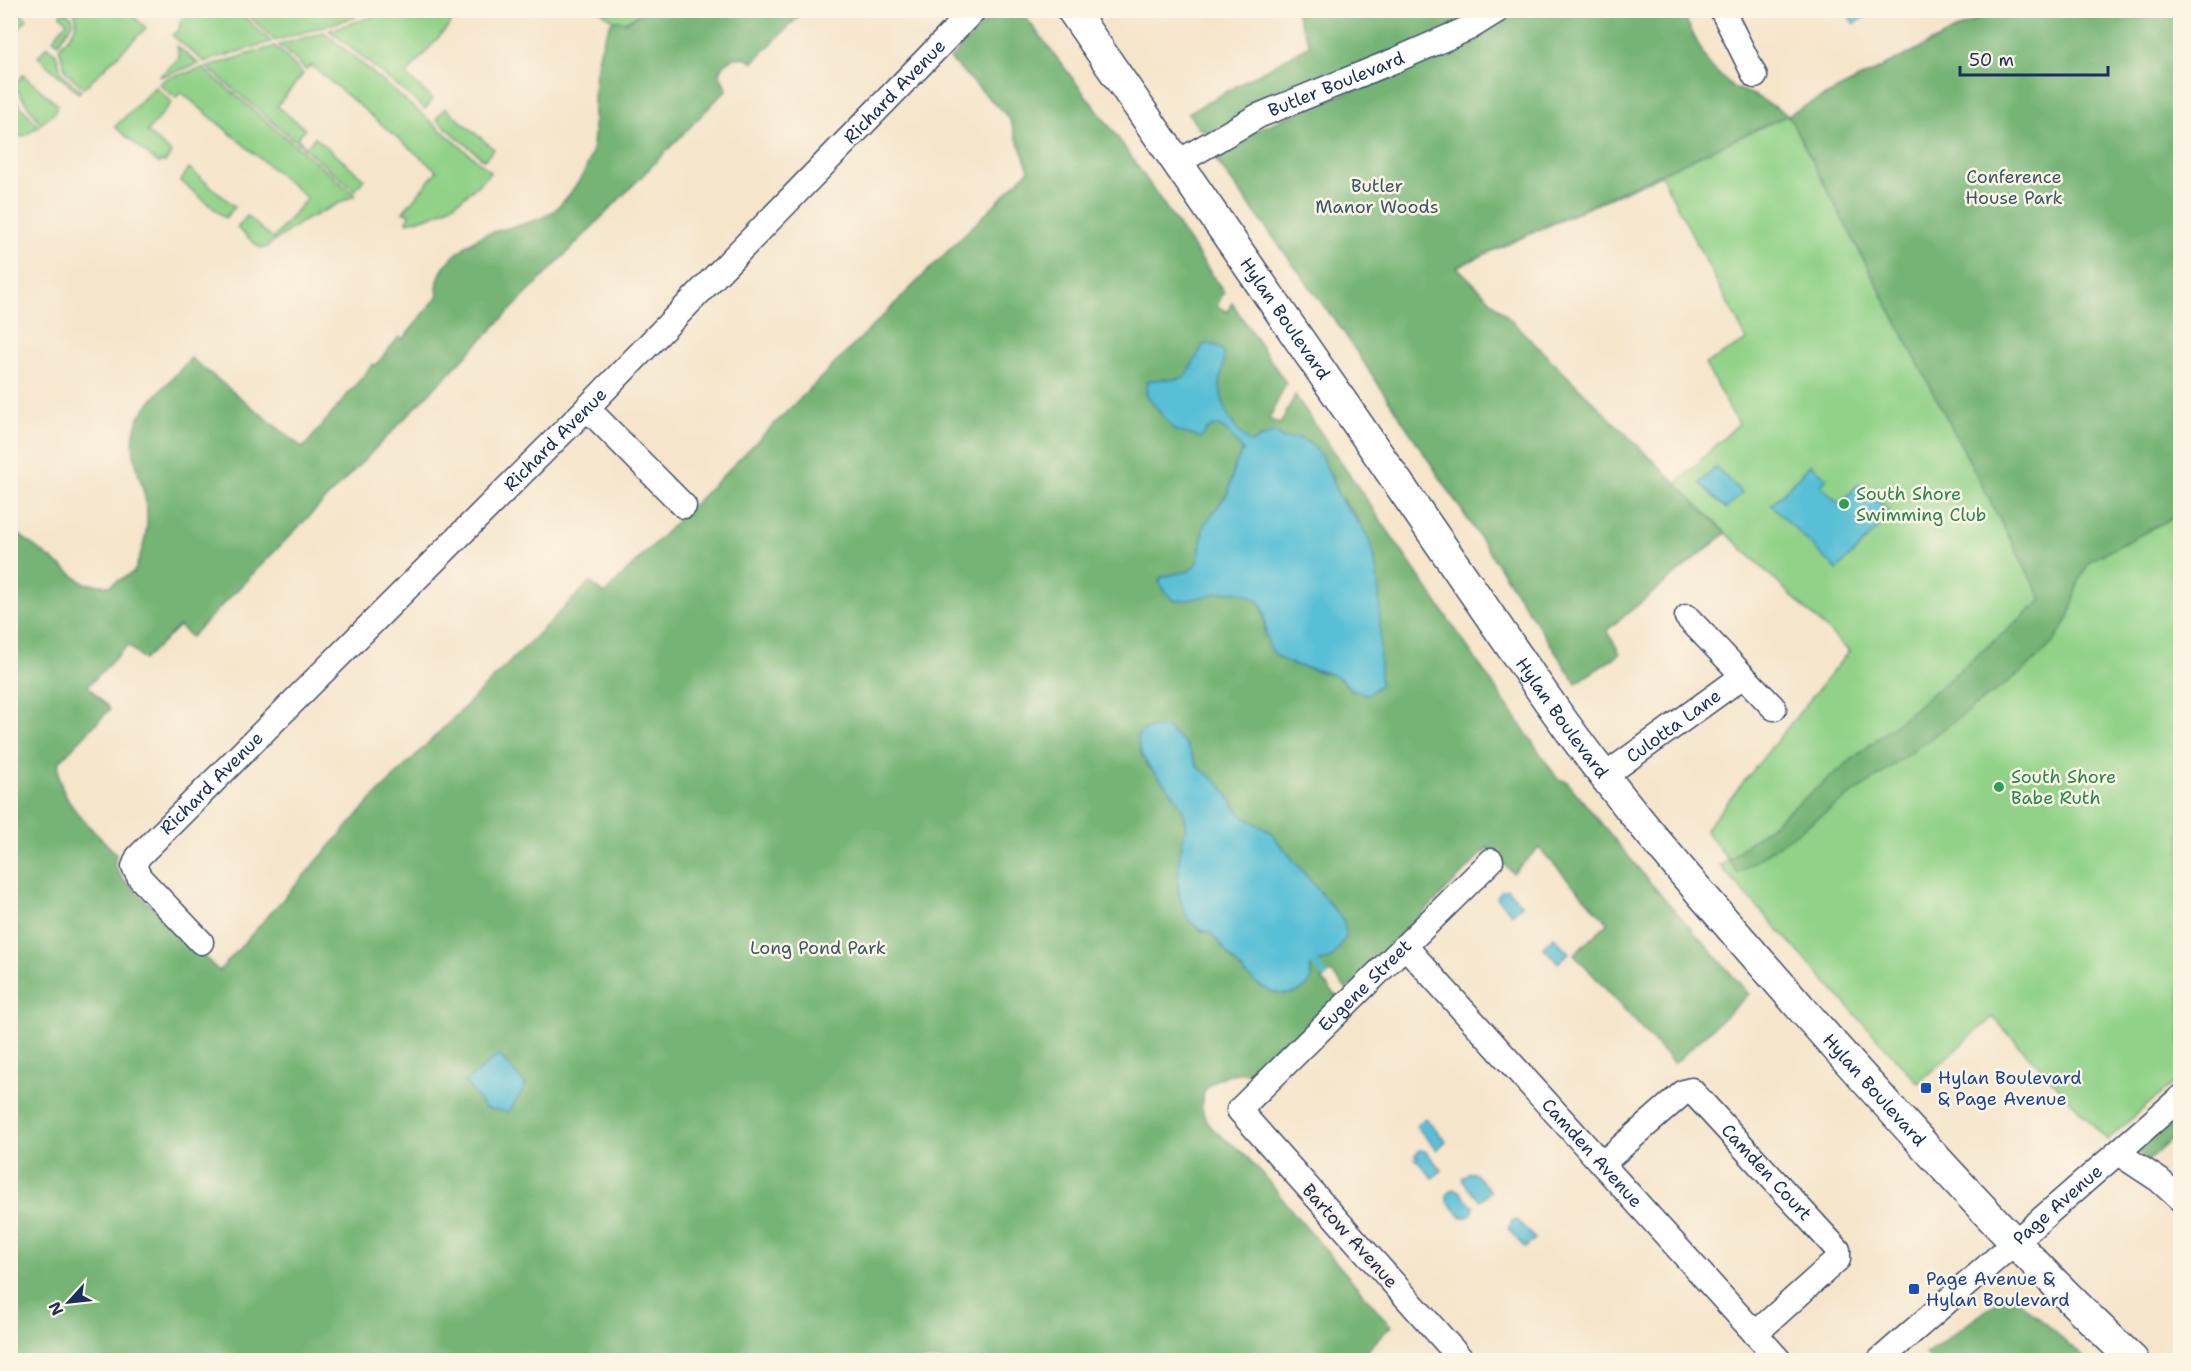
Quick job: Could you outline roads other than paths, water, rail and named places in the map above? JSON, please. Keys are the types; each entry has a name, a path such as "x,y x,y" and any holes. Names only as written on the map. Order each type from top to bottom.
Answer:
{"main road":[{"name":"Hylan Boulevard","path":"1072,10 1603,777 1670,860 2014,1244 2133,1360"}],"street":[{"name":"Richard Avenue","path":"201,942 140,878 134,867 138,857 587,408 975,10"},
{"name":"Butler Boulevard","path":"1178,163 1258,116 1396,60 1469,27 1498,10"},
{"path":"1722,10 1755,76"},
{"path":"587,408 684,506"},
{"path":"1687,617 1774,708"},
{"name":"Culotta Lane","path":"1603,777 1743,676"},
{"name":"Eugene Street","path":"1239,1110 1491,861"},
{"name":"Camden Avenue","path":"1405,946 1779,1360"},
{"name":"Camden Court","path":"1602,1164 1684,1092 1691,1090 1838,1250 1838,1259 1755,1334"},
{"name":"Page Avenue","path":"1880,1360 2181,1098"},
{"name":"Bartow Avenue","path":"1239,1110 1462,1360"},
{"path":"2118,1153 2159,1180 2181,1199"}],"water":[{"path":"1849,11 1872,12 1854,24 1848,16 1851,14"},
{"path":"1204,344 1214,345 1223,353 1221,394 1226,410 1239,431 1251,443 1275,432 1283,439 1299,438 1308,443 1319,454 1339,497 1367,536 1376,565 1380,618 1380,685 1369,694 1351,689 1340,679 1328,673 1281,659 1270,647 1267,639 1262,606 1249,595 1229,592 1172,600 1159,582 1162,577 1189,571 1198,562 1204,525 1228,493 1235,465 1243,451 1227,431 1217,425 1208,429 1201,438 1174,430 1146,394 1148,381 1185,377"},
{"path":"1811,464 1827,479 1821,485 1839,504 1860,483 1892,514 1837,570 1771,505"},
{"path":"1716,467 1742,493 1726,509 1700,483"},
{"path":"1147,728 1166,728 1186,744 1198,767 1220,784 1242,816 1270,832 1344,921 1346,937 1333,957 1311,966 1311,979 1302,990 1284,994 1271,992 1259,985 1237,965 1211,933 1198,928 1189,920 1183,909 1178,883 1182,841 1186,827 1184,812 1178,800 1152,770 1139,748 1138,735"},
{"path":"1507,889 1522,905 1512,914 1497,898 1501,891"},
{"path":"1554,937 1569,953 1558,963 1543,947"},
{"path":"499,1055 526,1085 509,1112 485,1108 465,1082"},
{"path":"1425,1118 1446,1141 1437,1150 1416,1126"},
{"path":"1420,1150 1425,1151 1442,1170 1433,1178 1415,1159 1418,1157 1415,1155"},
{"path":"1469,1172 1471,1174 1473,1172 1491,1191 1480,1201 1463,1182 1462,1178"},
{"path":"1453,1189 1458,1190 1474,1207 1468,1217 1462,1217 1447,1201 1447,1195"},
{"path":"1517,1220 1535,1239 1525,1248 1508,1229 1512,1221"}],"waterway":[{"path":"1315,963 1325,975"}],"place":[{"name":"South Shore Swimming Club","path":"1844,504"},
{"name":"South Shore Babe Ruth","path":"1999,787"},
{"name":"Hylan Boulevard & Page Avenue","path":"1926,1088"},
{"name":"Page Avenue & Hylan Boulevard","path":"1914,1289"}],"park label":[{"name":"Conference House Park","path":"2014,187"},
{"name":"Butler Manor Woods","path":"1377,196"},
{"name":"Long Pond Park","path":"818,948"}]}
